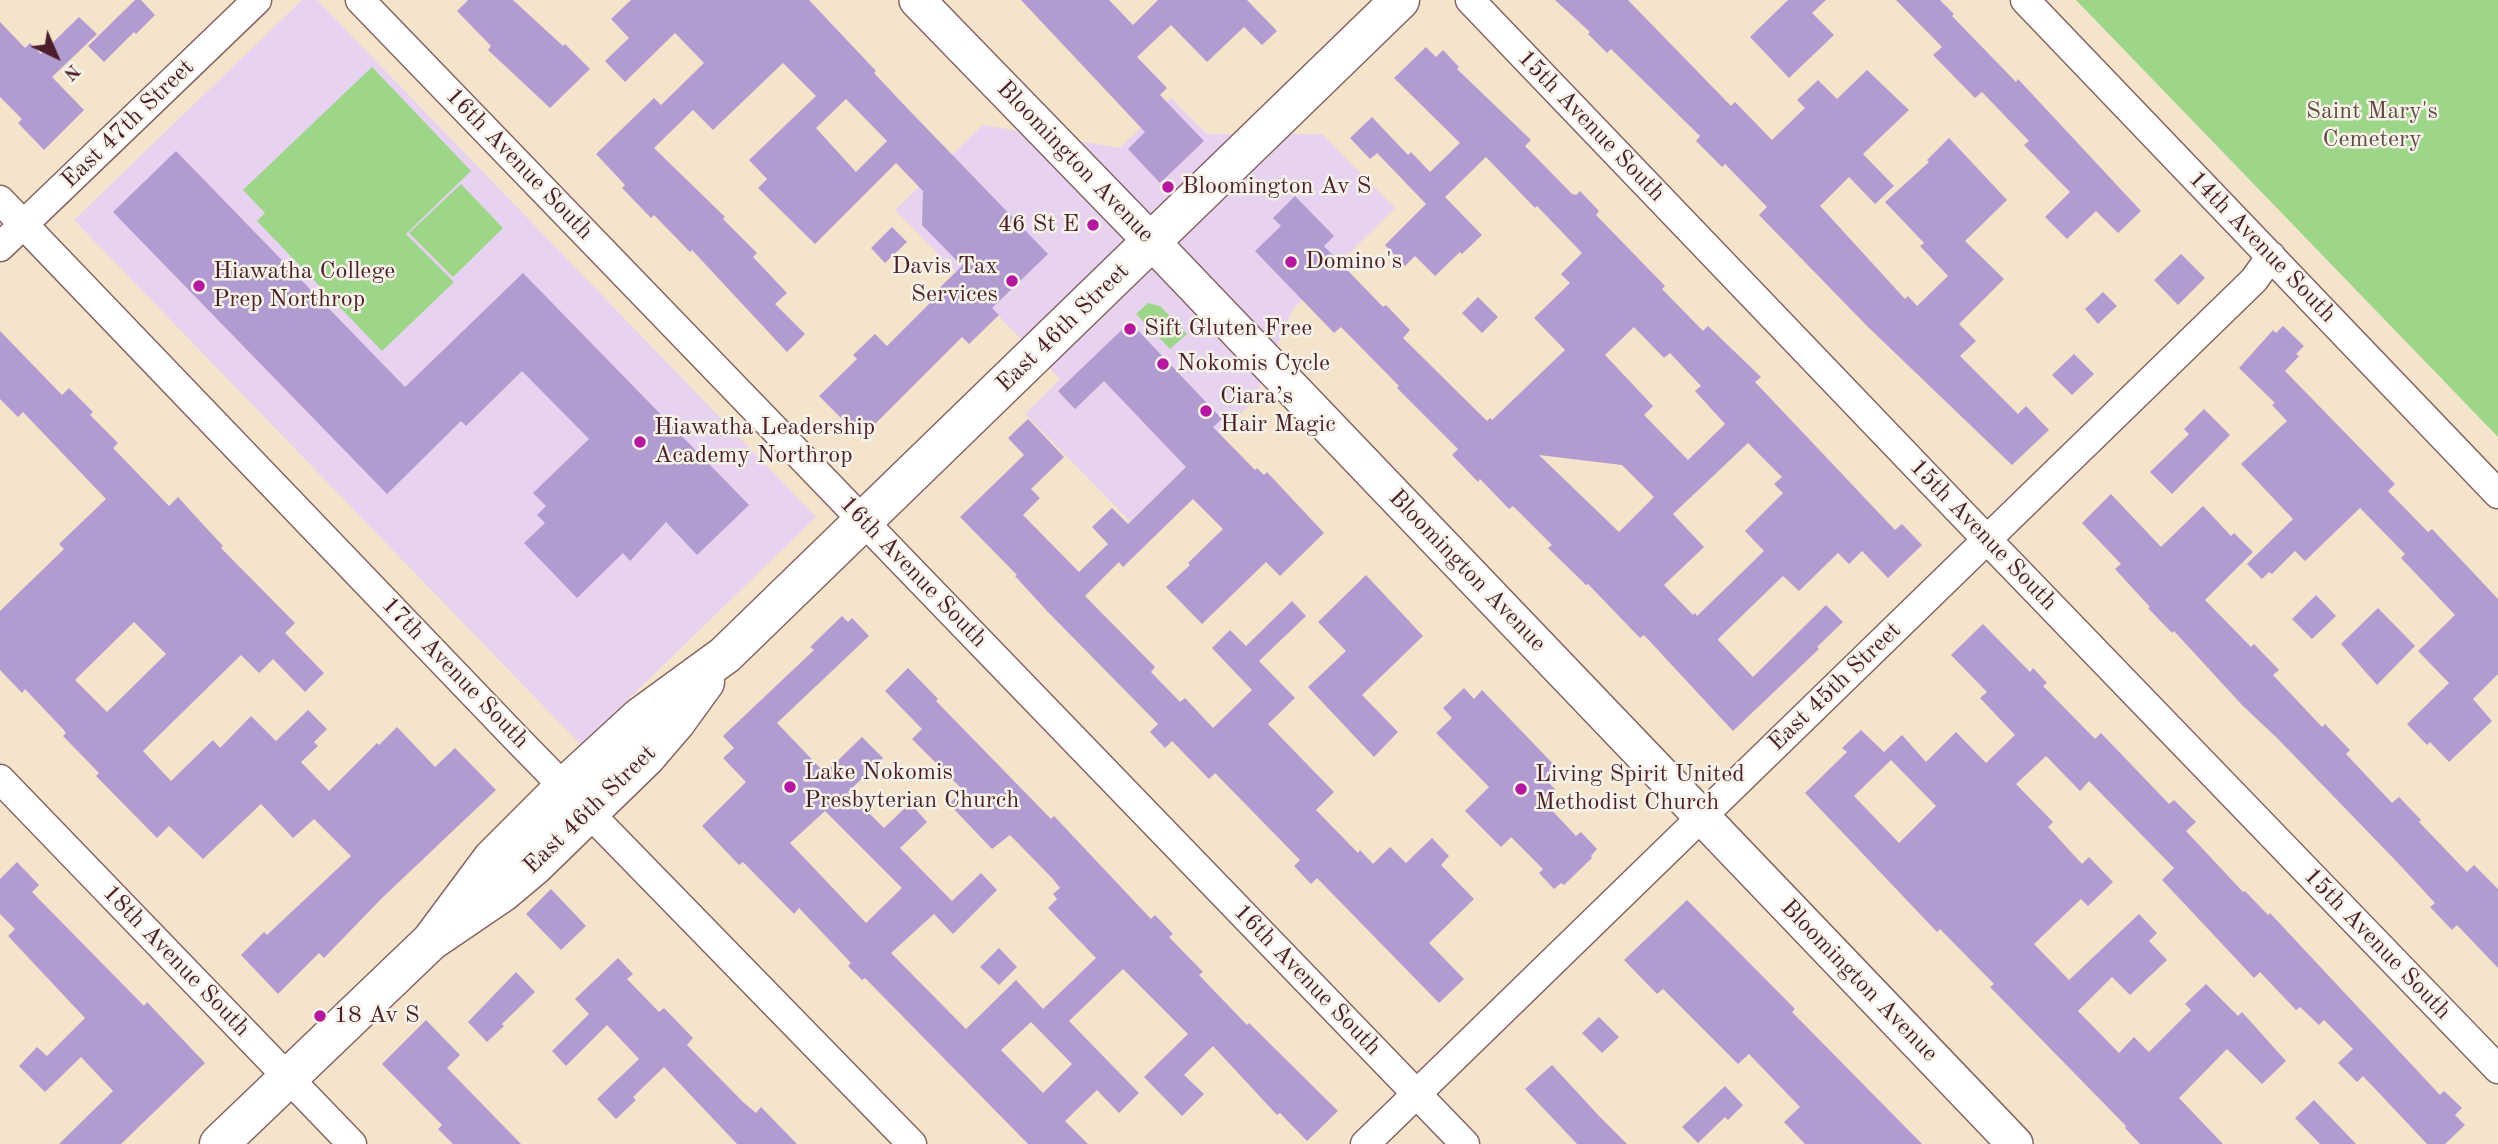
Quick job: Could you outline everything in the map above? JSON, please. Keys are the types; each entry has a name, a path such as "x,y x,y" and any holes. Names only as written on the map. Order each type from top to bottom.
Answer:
{"main road":[{"name":"East 46th Street","path":"219,1144 431,941 492,859 577,799 639,717 725,655 1400,0"}],"street":[{"name":"East 47th Street","path":"0,247 257,0"},
{"name":"16th Avenue South","path":"360,0 1465,1144"},
{"name":"Bloomington Avenue","path":"917,0 2015,1144"},
{"name":"15th Avenue South","path":"1471,0 2498,1069"},
{"name":"14th Avenue South","path":"2025,0 2498,494"},
{"name":"17th Avenue South","path":"0,200 912,1144"},
{"name":"East 45th Street","path":"1365,1144 2254,280 2271,256"},
{"name":"18th Avenue South","path":"0,779 352,1144"}],"shaded area":[{"path":"302,0 317,0 816,517 581,745 74,220"},
{"path":"1171,98 1207,134 1322,134 1395,208 1293,309 1253,402 1130,521 1025,414 1060,379 895,210 983,125 1120,148"}],"green space":[{"name":"Saint Mary's Cemetery","path":"2076,0 2498,0 2498,437"},
{"path":"372,67 471,171 406,234 454,282 382,351 257,221 265,213 243,190"},
{"path":"461,184 503,228 453,277 409,233"},
{"path":"1148,303 1160,306 1187,334 1170,349 1136,314"}],"building":[{"path":"135,0 141,0 155,15 104,62 88,46"},
{"path":"468,0 513,0 590,69 550,108 488,50 491,46 457,11"},
{"path":"631,0 809,0 876,71 874,73 1048,254 992,308 999,315 969,344 962,337 861,438 819,396 857,359 853,355 875,334 887,346 930,303 927,300 962,266 922,225 923,191 896,163 815,244 758,188 767,179 749,160 816,96 783,63 713,130 693,110 654,148 725,217 723,219 757,253 753,257 787,293 775,304 805,334 787,352 692,250 690,252 654,215 651,218 622,188 625,185 596,154 654,98 661,105 704,63 675,33 625,82 605,61 629,38 611,19","holes":["846,99 887,141 856,172 816,128"]},
{"path":"1021,0 1109,0 1133,25 1158,0 1247,0 1277,31 1262,45 1244,27 1207,62 1171,25 1137,57 1167,88 1160,95 1204,141 1160,183 1128,149 1145,132"},
{"path":"1555,0 1628,0 1731,106 1735,102 1772,140 1805,108 1797,100 1818,80 1837,99 1867,70 1909,110 1863,154 1894,186 1875,204 1849,177 1820,206 1905,299 1908,296 1917,306 1948,276 1920,246 1924,243 1885,202 1929,162 1927,160 1949,138 2007,200 1965,241 2004,279 1959,324 1976,341 1960,356 2018,414 2026,406 2049,430 2012,465 1868,327 1759,215 1767,207 1725,164 1722,167 1696,141 1700,136 1611,49 1607,53 1588,34 1590,32"},
{"path":"1788,0 1826,0 1812,13 1834,35 1789,78 1750,37"},
{"path":"1896,0 1940,0 1954,14 1952,16 2016,82 2018,79 2141,211 2118,233 2096,211 2067,239 2045,217 2070,192 2024,145 2029,141 1982,92 1975,98 1933,55 1942,47"},
{"path":"79,17 97,34 52,77 84,110 44,150 18,123 22,119 0,97 0,22 25,48 30,43 41,54"},
{"path":"1426,47 1436,57 1443,50 1459,67 1457,69 1531,140 1525,146 1572,194 1576,195 1580,191 1599,211 1596,215 1665,286 1662,289 1703,331 1708,326 1761,377 1755,382 1895,530 1902,524 1922,545 1888,578 1862,551 1849,564 1838,553 1799,591 1783,576 1719,638 1753,677 1826,605 1843,622 1817,647 1819,649 1733,731 1644,635 1640,638 1588,584 1548,548 1552,545 1513,506 1509,509 1480,479 1478,482 1452,455 1458,449 1341,327 1334,333 1255,251 1281,226 1273,218 1295,196 1334,236 1324,246 1383,307 1386,305 1410,330 1403,338 1487,421 1490,418 1492,420 1565,350 1534,318 1570,283 1561,274 1582,253 1486,157 1445,197 1482,235 1462,254 1460,252 1435,276 1415,256 1405,266 1385,245 1426,204 1377,153 1370,159 1350,138 1372,117 1408,155 1411,152 1430,172 1460,143 1394,78","holes":["1634,327 1664,358 1670,353 1701,386 1695,391 1725,424 1688,460 1644,415 1653,406 1605,355","1748,443 1782,477 1774,484 1783,493 1745,531 1764,551 1697,616 1664,585 1704,547 1673,514","1539,455 1622,465 1654,497 1619,532"]},
{"path":"176,151 405,387 523,273 749,505 697,555 666,522 630,561 623,553 577,598 524,543 545,523 537,515 546,506 533,493 589,439 522,371 466,426 461,421 387,494 113,212"},
{"path":"892,227 907,242 885,263 871,248"},
{"path":"2181,254 2205,278 2178,305 2154,280"},
{"path":"2103,292 2117,306 2098,324 2085,309"},
{"path":"1478,297 1498,317 1482,333 1462,313"},
{"path":"1130,322 1222,419 1213,427 1255,470 1257,468 1264,475 1267,472 1324,533 1280,576 1266,562 1202,624 1166,587 1223,529 1193,499 1123,567 1119,562 1085,596 1155,667 1151,672 1180,702 1185,698 1213,728 1252,690 1212,648 1230,630 1246,646 1292,601 1306,616 1259,661 1295,698 1268,724 1334,792 1316,810 1358,853 1360,850 1373,864 1390,847 1406,863 1432,838 1449,856 1441,865 1474,899 1429,943 1464,979 1439,1003 1317,878 1311,884 1294,866 1300,860 1215,773 1209,779 1172,741 1165,748 1150,732 1158,724 1047,611 1015,576 1017,575 960,517 1024,455 1008,438 1028,419 1064,457 1031,489 1040,498 1023,515 1079,572 1108,544 1092,527 1112,508 1128,524 1186,467 1104,381 1075,409 1058,391"},
{"path":"2283,326 2304,346 2285,371 2395,484 2388,491 2428,532 2432,529 2498,599 2498,674 2473,699 2492,721 2449,762 2430,742 2427,745 2407,724 2449,683 2418,651 2455,615 2401,558 2405,554 2360,508 2305,561 2295,551 2272,574 2269,572 2262,579 2247,564 2293,519 2241,464 2287,421 2272,405 2275,403 2239,368 2273,330 2276,333"},
{"path":"0,331 62,395 69,388 93,412 90,415 118,443 113,448 169,506 178,497 223,546 221,548 295,623 285,633 324,673 305,692 273,659 259,673 241,655 143,751 171,781 213,740 220,748 251,716 276,741 308,710 327,729 314,742 318,746 301,762 329,791 397,727 435,767 455,748 496,790 381,899 324,958 319,953 278,994 241,955 264,932 267,935 351,856 314,819 293,838 261,804 203,859 169,826 157,838 96,776 99,773 63,736 66,733 63,729 25,689 22,693 0,670 0,611 64,549 59,544 106,499 23,412 18,417 0,399","holes":["134,622 166,654 107,712 75,680"]},
{"path":"2074,354 2094,374 2072,395 2052,375"},
{"path":"2204,409 2230,435 2172,494 2150,472 2189,434 2184,429"},
{"path":"2111,494 2161,547 2203,506 2231,536 2234,533 2253,552 2205,600 2251,647 2254,644 2279,670 2273,675 2322,727 2325,724 2350,750 2346,754 2392,803 2399,797 2467,872 2474,865 2498,889 2498,968 2457,925 2452,930 2430,907 2435,903 2398,863 2242,705 2174,631 2172,633 2115,569 2121,564 2082,523"},
{"path":"1366,575 1423,636 1362,695 1398,732 1374,757 1308,687 1346,651 1318,622"},
{"path":"2316,595 2336,616 2312,639 2292,619"},
{"path":"2378,608 2415,646 2377,685 2341,644"},
{"path":"842,616 848,622 852,618 869,636 777,723 825,773 862,737 883,758 848,792 884,828 910,803 927,822 900,848 952,901 981,873 997,890 953,934 934,914 891,953 966,1029 1016,980 1043,1009 1096,958 1048,908 1057,899 1053,894 1060,888 1053,879 1010,835 992,849 949,804 963,790 912,739 922,729 885,691 908,668 938,699 936,701 1051,819 1054,816 1151,919 1155,915 1173,934 1169,937 1203,972 1199,975 1247,1025 1249,1023 1338,1111 1307,1141 1280,1113 1277,1115 1213,1046 1184,1075 1204,1094 1182,1116 1144,1077 1188,1034 1123,969 1069,1021 1139,1093 1119,1113 1097,1090 1065,1121 1088,1144 1028,1144 865,978 862,980 848,966 851,963 799,908 794,914 743,862 739,865 702,826 746,782 723,758 734,748 723,736 814,650 810,647","holes":["825,811 902,888 866,923 790,843","1031,1022 1072,1064 1043,1093 1001,1050"]},
{"path":"1983,624 2030,672 2033,668 2047,683 2043,686 2095,739 2101,733 2169,804 2174,800 2196,822 2186,831 2243,892 2268,915 2270,913 2440,1095 2444,1091 2462,1108 2455,1115 2465,1125 2445,1144 2427,1144 2363,1076 2357,1082 2338,1063 2353,1049 2324,1020 2319,1025 2300,1007 2296,1010 2260,972 2254,978 2162,880 2174,868 2089,781 2080,791 2046,756 2016,784 2053,822 2048,827 2082,864 2089,857 2113,882 2088,906 2081,899 2034,944 2069,980 2139,914 2157,933 2149,941 2167,960 2130,995 2112,977 2078,1011 2119,1053 2134,1037 2149,1052 2191,1010 2185,1004 2206,984 2238,1016 2242,1012 2286,1061 2262,1084 2227,1049 2179,1098 2223,1144 2140,1144 2126,1126 1990,987 1994,984 1940,929 1937,932 1805,793 1847,752 1842,748 1861,730 1884,752 1902,735 1926,762 1956,732 1986,763 2015,735 1980,698 1987,692 1951,655","holes":["1891,760 1936,806 1899,843 1854,796"]},
{"name":"Living Spirit United Methodist Church","path":"1464,688 1474,699 1482,690 1559,770 1547,781 1556,790 1544,802 1576,836 1581,832 1597,849 1592,858 1564,885 1561,883 1554,889 1539,873 1543,869 1511,837 1501,847 1465,811 1489,787 1436,733 1452,718 1443,708"},
{"path":"17,862 39,885 32,892 144,1006 147,1002 205,1063 121,1144 59,1144 113,1091 81,1057 45,1092 19,1066 37,1047 47,1056 85,1018 8,936 15,929 0,914 0,879"},
{"path":"551,889 586,926 561,950 526,914"},
{"path":"1687,900 1795,1009 1792,1012 1922,1144 1805,1144 1784,1122 1800,1107 1749,1054 1738,1064 1663,989 1657,994 1624,960"},
{"path":"999,948 1017,967 999,985 980,967"},
{"path":"618,958 633,974 627,979 659,1012 664,1008 693,1038 687,1045 743,1102 756,1113 761,1107 797,1144 737,1144 664,1067 633,1097 636,1100 616,1119 597,1099 639,1059 607,1025 566,1066 552,1051 589,1014 575,999"},
{"path":"516,972 535,992 487,1042 468,1022"},
{"path":"1599,1017 1619,1037 1602,1053 1582,1033"},
{"path":"426,1020 460,1055 447,1068 521,1144 453,1144 438,1129 442,1125 382,1064"},
{"path":"1552,1065 1627,1144 1577,1144 1525,1089"},
{"path":"1725,1086 1743,1105 1728,1120 1725,1117 1698,1143 1682,1127"},
{"path":"2314,1100 2356,1144 2320,1144 2295,1118"}],"place":[{"name":"Bloomington Av S","path":"1168,187"},
{"name":"46 St E","path":"1093,225"},
{"name":"Domino's","path":"1291,262"},
{"name":"Davis Tax Services","path":"1012,281"},
{"name":"Hiawatha College Prep Northrop","path":"199,286"},
{"name":"Sift Gluten Free","path":"1130,329"},
{"name":"Nokomis Cycle","path":"1163,364"},
{"name":"Ciara’s Hair Magic","path":"1206,411"},
{"name":"Hiawatha Leadership Academy Northrop","path":"640,442"},
{"name":"Lake Nokomis Presbyterian Church","path":"790,787"},
{"name":"Living Spirit United Methodist Church","path":"1521,789"},
{"name":"18 Av S","path":"320,1016"}]}
